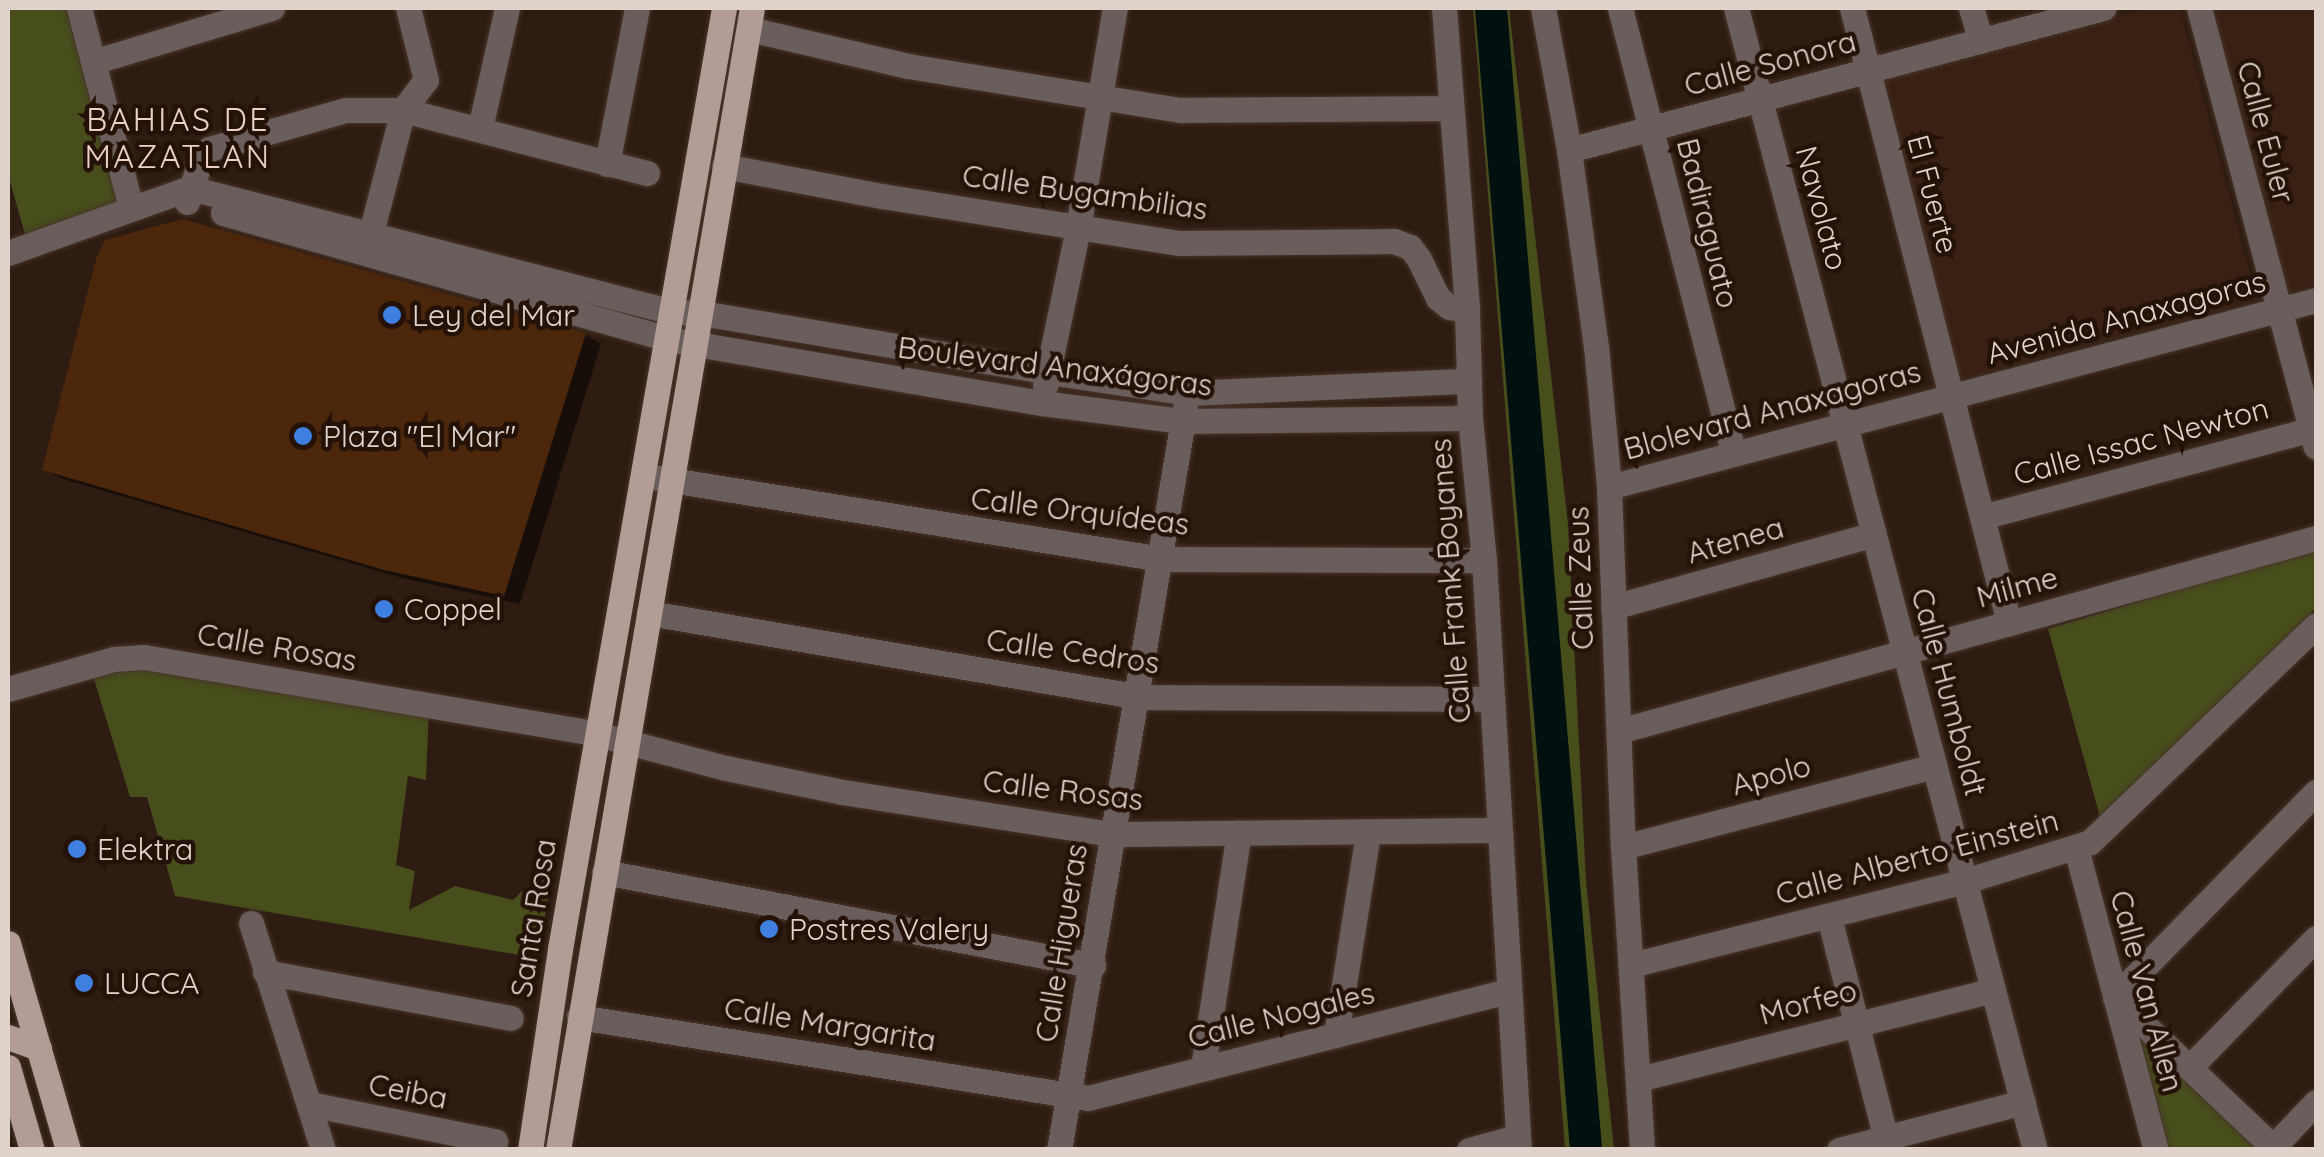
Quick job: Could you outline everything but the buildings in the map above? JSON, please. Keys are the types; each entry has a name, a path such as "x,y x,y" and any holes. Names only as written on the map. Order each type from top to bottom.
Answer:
{"main road":[{"name":"Santa Rosa","path":"532,1149 597,734 646,476 724,8"},
{"path":"558,1150 750,18"},
{"path":"8,943 68,1150"},
{"path":"8,1037 39,1048"},
{"path":"8,1067 32,1150"}],"street":[{"path":"79,8 96,61 131,208"},
{"path":"96,61 272,8"},
{"path":"369,242 402,110 426,80 408,8"},
{"path":"480,128 507,8"},
{"path":"607,164 636,8"},
{"path":"1042,403 1078,228 1115,8"},
{"name":"Calle Frank Boyanes","path":"1444,8 1467,310 1470,418 1484,560 1518,1143"},
{"name":"Calle Zeus","path":"1543,8 1569,150 1596,346 1609,487 1623,847 1642,1150"},
{"name":"Badiraguato","path":"1620,8 1734,454"},
{"name":"Navolato","path":"1736,8 1846,425"},
{"name":"El Fuerte","path":"1852,8 2010,623"},
{"path":"1972,8 1981,40"},
{"name":"Calle Euler","path":"2199,8 2315,435"},
{"name":"Calle Sonora","path":"1569,150 2090,9"},
{"path":"750,18 908,66 1205,111 1449,108"},
{"path":"183,195 201,158 220,144 336,112 402,110 648,173"},
{"name":"Calle Bugambilias","path":"724,166 1179,242 1394,241 1410,247 1420,258 1438,298 1449,307 1467,310"},
{"path":"8,254 131,208 183,195 672,312"},
{"path":"369,242 667,339"},
{"name":"Avenida Anaxagoras","path":"1952,396 2316,300"},
{"name":"Boulevard Anaxágoras","path":"672,312 701,312 1188,393 1468,381"},
{"name":"Boulevard Anaxágoras","path":"667,339 1042,403 1182,421 1470,418"},
{"name":"Calle Higueras","path":"1060,1150 1188,393"},
{"name":"Blolevard Anaxagoras","path":"1609,487 1952,396"},
{"name":"Calle Humboldt","path":"1846,425 2035,1150"},
{"name":"Calle Issac Newton","path":"1982,517 2315,435"},
{"name":"Calle Orquídeas","path":"646,476 1162,559 1484,560"},
{"name":"Atenea","path":"1613,608 1874,534"},
{"name":"Milme","path":"1619,731 2316,538"},
{"name":"Calle Cedros","path":"649,613 1138,697 1492,698"},
{"name":"Calle Alberto Einstein","path":"1631,965 1829,917 2076,848 2114,823 2316,625"},
{"name":"Calle Rosas","path":"8,689 114,659 144,658 597,734 843,792 1112,834 1499,830"},
{"name":"Apolo","path":"1623,847 1935,766"},
{"path":"2316,792 2114,996 2274,1148 2316,1102"},
{"path":"1336,1035 1368,832"},
{"path":"1203,1067 1239,833"},
{"name":"Calle Van Allen","path":"2076,848 2156,1150"},
{"path":"604,872 1093,965"},
{"path":"1829,917 1887,1143"},
{"path":"250,923 323,1150"},
{"path":"2190,1068 2316,938"},
{"path":"266,972 512,1018"},
{"name":"Morfeo","path":"1639,1079 1994,990"},
{"name":"Calle Nogales","path":"1069,1098 1088,1098 1508,991"},
{"name":"Calle Margarita","path":"580,1017 1069,1098"},
{"path":"1840,1150 1887,1143 2023,1102"},
{"name":"Ceiba","path":"309,1104 495,1141"},
{"path":"1470,1150 1518,1143"}],"shaded area":[{"path":"2151,8 2180,8 2257,300 1960,379 1881,79"},
{"path":"2213,8 2316,8 2316,284 2288,292"}],"green space":[{"path":"8,8 79,8 131,207 28,245 8,174"},
{"path":"1473,8 1509,8 1568,524 1586,881 1614,1149 1565,1149"},
{"path":"2316,548 2316,608 2102,824 2048,629"},
{"path":"114,659 429,706 426,780 408,776 396,865 415,871 409,910 455,886 513,900 522,891 532,905 559,840 537,958 175,896 147,797 130,797 90,666"},
{"path":"2131,1022 2259,1149 2165,1149"}],"waterway":[{"path":"1491,8 1586,1150"}],"place":[{"name":"Ley del Mar","path":"392,315"},
{"name":"Plaza \"El Mar\"","path":"303,436"},
{"name":"Coppel","path":"384,609"},
{"name":"Elektra","path":"77,849"},
{"name":"Postres Valery","path":"769,929"},
{"name":"LUCCA","path":"84,983"}],"district":[{"name":"BAHIAS DE MAZATLAN","path":"178,138"}]}
